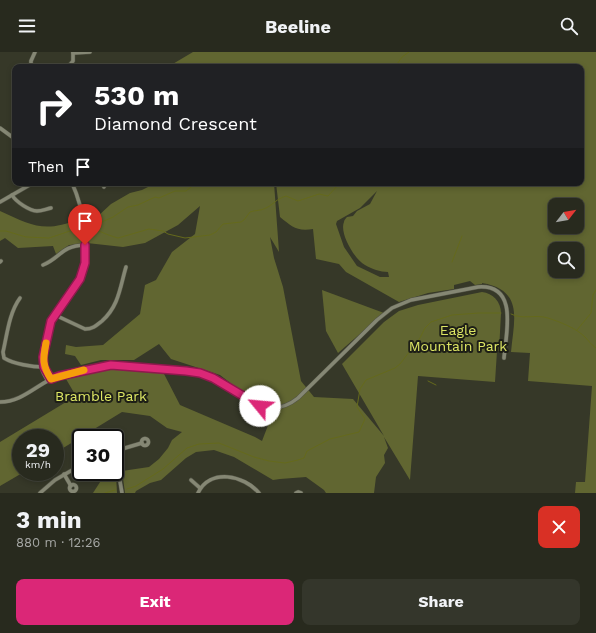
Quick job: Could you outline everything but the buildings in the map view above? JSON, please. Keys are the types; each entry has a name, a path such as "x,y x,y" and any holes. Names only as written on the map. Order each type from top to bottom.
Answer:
{"street":[{"path":"31,64 35,52"},
{"path":"71,64 73,53 90,52"},
{"path":"0,128 12,137"},
{"path":"0,202 28,186"},
{"path":"49,380 42,367 51,321 80,279 85,263 82,212 73,186"},
{"path":"12,195 15,199 30,209 37,211 51,208"},
{"path":"43,265 67,248 85,245"},
{"path":"55,315 85,329 90,329 95,326 110,314 116,304 126,267"},
{"path":"0,402 18,398 49,380 59,376 111,365 200,373 213,378 260,406 272,408 282,406 296,399 377,320 394,307 415,299 481,287 491,288 497,292 506,303 507,314 504,358"},
{"path":"20,298 11,318 3,352 4,358 9,361 42,367"},
{"path":"124,448 142,443"},
{"path":"71,486 64,474 72,470"},
{"path":"198,493 200,488 212,479 220,477 230,477 252,486 259,493"},
{"path":"191,480 200,488"},
{"path":"40,493 54,481"},
{"path":"120,481 122,493"},
{"path":"296,493 301,493"}],"green space":[{"path":"193,52 596,52 596,493 575,493 576,482 585,482 592,386 528,381 530,353 511,352 514,329 513,308 510,299 505,292 482,283 475,285 470,281 454,285 454,289 428,293 399,302 346,272 339,264 316,259 313,229 303,230 291,226 280,217 276,186 584,186 584,64 173,64","holes":["377,191 370,204 357,211 353,216 347,217 343,227 344,233 349,246 361,262 373,269 388,272 389,277 380,277 357,266 344,247 336,224 337,221 360,208"]},
{"path":"150,186 274,186 279,252 270,237 274,258 283,287 301,381 314,397 353,399 384,436 342,364 384,322 399,311 418,305 482,292 493,296 500,305 501,309 499,351 497,351 495,382 418,376 410,480 384,437 388,448 384,455 385,463 376,477 374,493 326,493 306,477 273,480 234,457 214,450 196,452 186,458 161,480 150,483 135,493 125,493 124,471 149,467 159,459 168,448 172,440 182,432 167,428 150,416 122,412 94,429 72,429 72,443 64,447 64,429 21,429 76,396 66,379 112,367 163,372 180,405 262,441 272,415 220,375 171,359 159,344 134,360 101,360 81,365 75,356 65,354 66,345 76,347 103,345 140,314 145,285 156,280 172,252 195,234 200,206 178,225 145,243 123,247 87,243 87,239 92,233 90,231 87,236 85,217 98,216 111,204 130,193"},
{"path":"0,211 30,224 48,227 57,226 79,219 82,244 69,245 56,254 53,246 18,248 5,238 0,241"},
{"path":"322,290 384,313 338,353 326,331"},
{"path":"12,435 12,479 0,486 0,442"},
{"path":"101,481 116,481 117,493 93,493"}],"waterway":[{"path":"397,64 402,57 409,52"},
{"path":"93,226 113,217 128,207 138,205 155,197 159,198 175,191 186,191 192,186"},
{"path":"89,227 118,238 149,229 163,231 168,234 185,238 210,235 216,232 223,224 241,222 250,212 264,209 283,197 286,196 298,201 319,194 328,196 337,186"},
{"path":"0,231 6,231 26,237 49,238 76,229"},
{"path":"452,262 462,236"},
{"path":"577,330 591,313 593,295 596,290"},
{"path":"127,489 136,486 163,469 187,448 199,444 219,443 254,457 269,461 285,463 304,458 307,451 330,439 359,432 365,419 357,407 360,389 366,380 395,368 400,364 420,338 425,328 431,322 452,315 501,313"},
{"path":"511,314 520,317 543,317 563,323 585,337 596,348"},
{"path":"428,381 436,385"},
{"path":"105,493 115,490"}],"slow traffic":[{"path":"46,343 43,362 45,370 51,379 84,370"}],"route":[{"path":"85,245 85,263 80,279 51,321 43,362 44,367 51,379 106,365 125,365 186,371 200,373 222,382 260,406"}],"park label":[{"name":"Eagle Mountain Park","path":"458,338"},
{"name":"Bramble Park","path":"101,396"}]}
